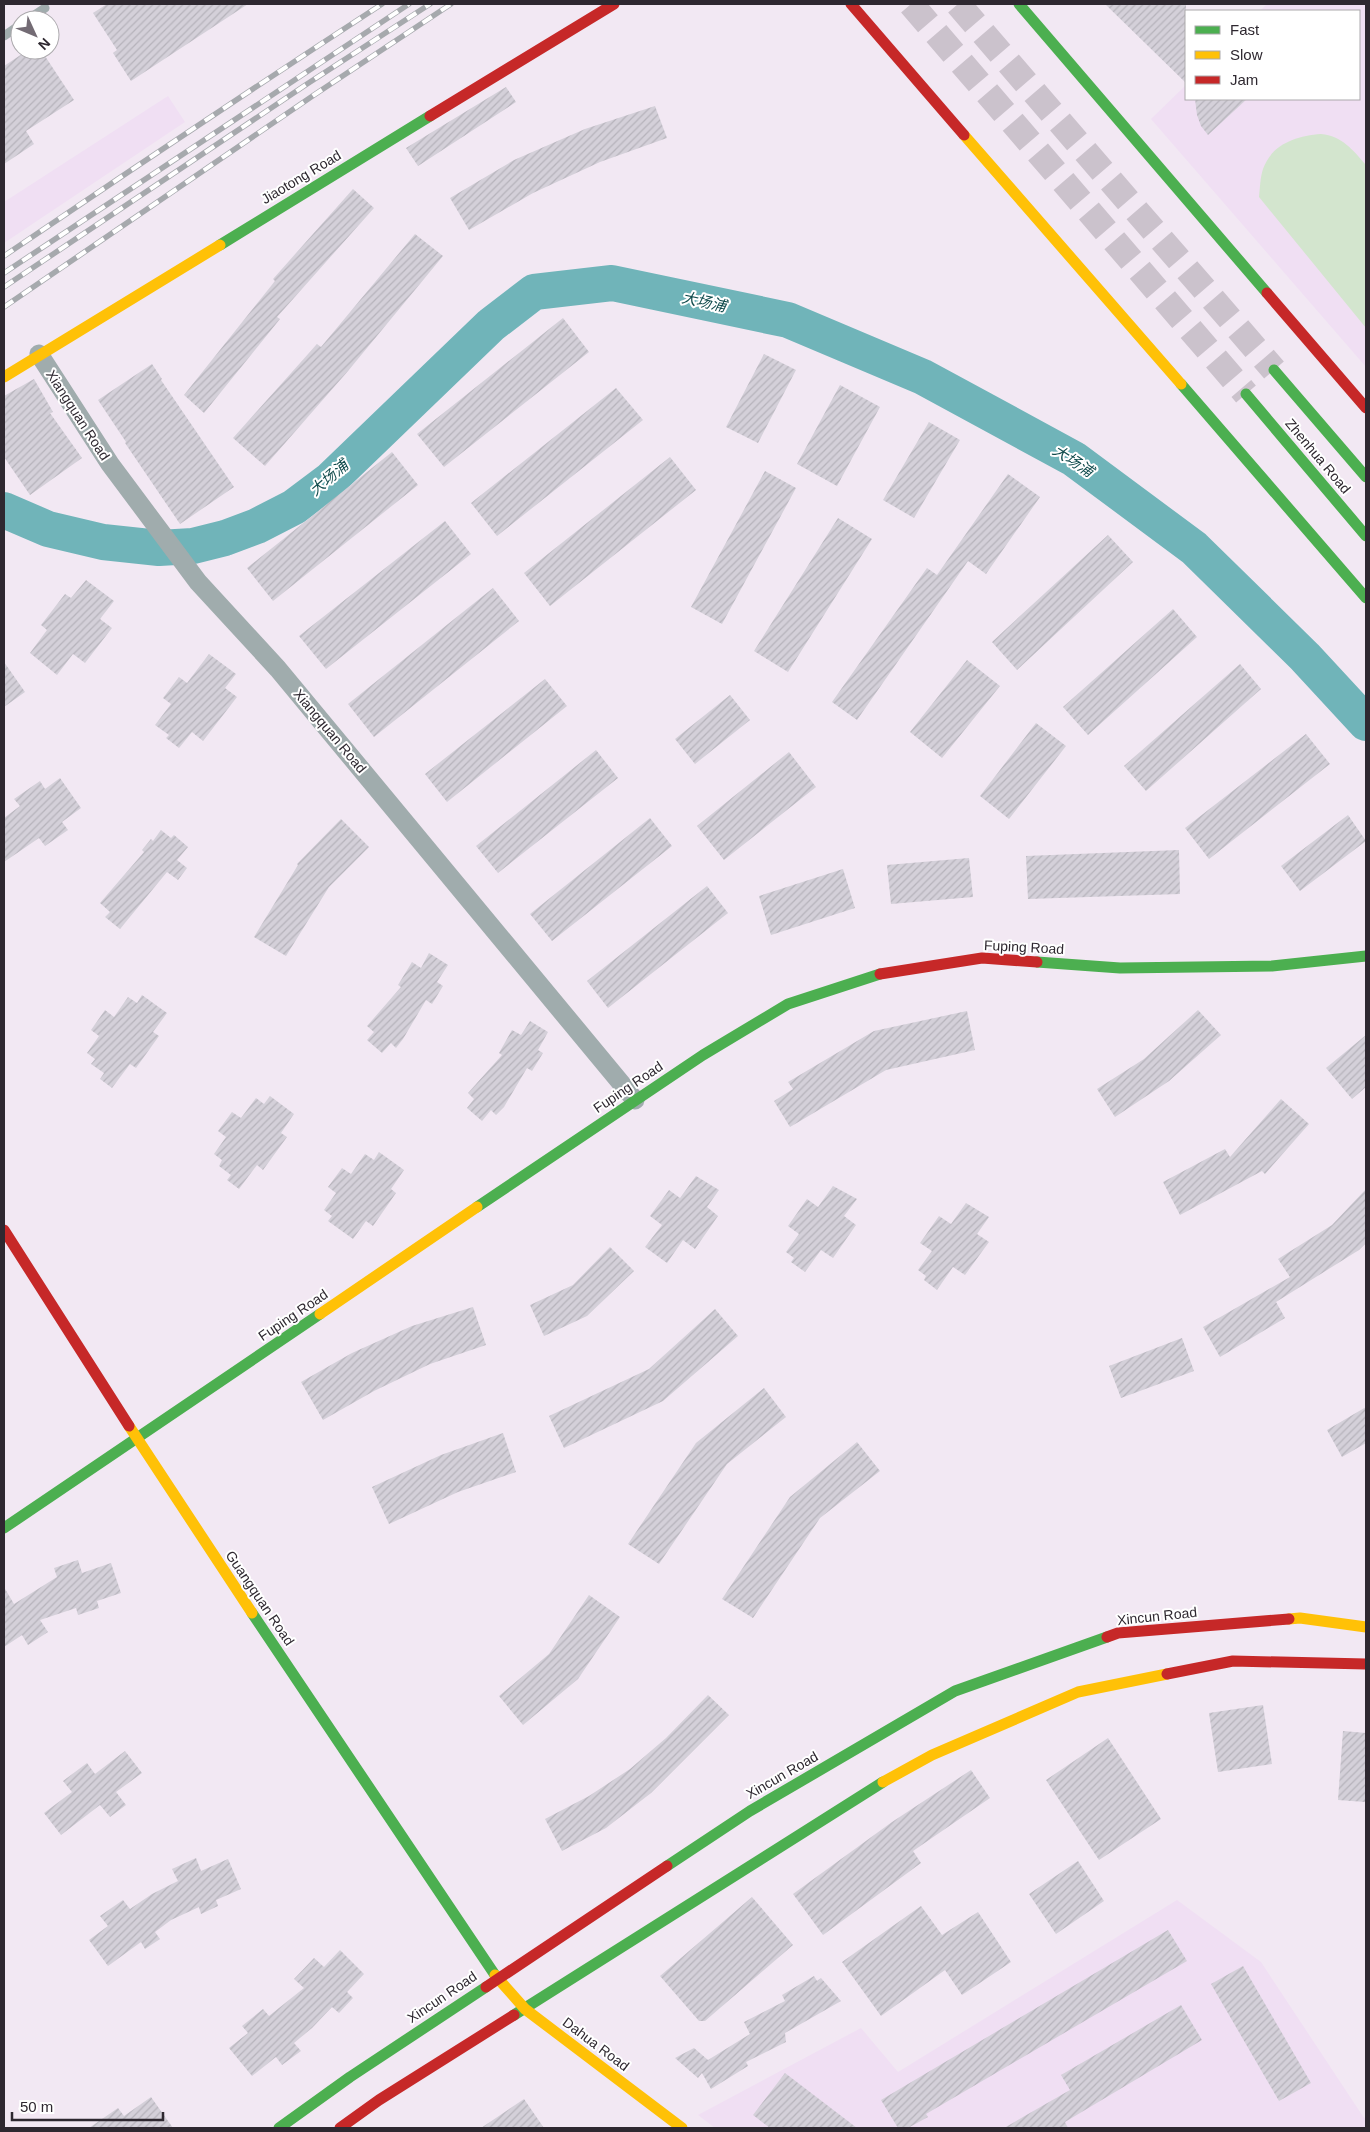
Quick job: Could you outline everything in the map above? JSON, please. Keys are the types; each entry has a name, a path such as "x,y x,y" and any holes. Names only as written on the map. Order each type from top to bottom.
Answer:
{"main road":[{"name":"Jiaotong Road","path":"4,377 614,4"},
{"path":"851,4 1366,598"},
{"path":"1019,4 1366,408"},
{"name":"Zhenhua Road","path":"1274,370 1366,477"},
{"name":"Zhenhua Road","path":"1246,394 1366,536"},
{"name":"Fuping Road","path":"4,1528 702,1055 788,1004 877,974 982,958 1130,968 1272,966 1366,956"},
{"name":"Guangquan Road","path":"4,1230 137,1439 497,1978"},
{"name":"Xincun Road","path":"279,2128 350,2077 497,1978 750,1811 955,1691 1118,1633 1300,1618 1366,1627"},
{"path":"340,2128 379,2100 879,1784 932,1755 1078,1692 1233,1661 1366,1664"},
{"name":"Dahua Road","path":"497,1978 525,2009 682,2128"}],"street":[{"name":"Xiangquan Road","path":"39,354 86,429 182,561 215,601 278,669 635,1100"}],"shaded area":[{"path":"1267,4 1366,4 1366,367 1151,119 1185,86 1185,100 1360,100 1360,10 1261,10"},
{"path":"168,96 185,122 4,243 4,202"},
{"path":"1177,1900 1261,1962 1364,2118 1366,2117 1366,2128 715,2128 698,2115 861,2028 898,2072"}],"green space":[{"path":"1321,134 1341,141 1352,149 1366,165 1366,328 1259,197 1263,169 1272,153 1294,139"}],"building":[{"path":"107,4 248,4 131,81 113,53 117,50 93,13"},
{"path":"1105,4 1186,4 1185,82"},
{"path":"13,60 48,60 74,100 26,131 34,144 4,164 4,66"},
{"path":"506,87 516,102 418,166 406,148"},
{"path":"1195,100 1246,100 1208,135 1201,126"},
{"path":"655,106 667,138 600,162 533,193 469,230 450,198 514,160 585,129"},
{"path":"353,189 374,208 277,317 280,319 204,413 184,395 275,281 273,279"},
{"path":"415,234 443,256 348,371 265,466 233,438 317,344 321,347"},
{"path":"563,318 589,352 444,467 417,434"},
{"path":"764,354 796,370 758,443 726,427"},
{"path":"152,364 234,487 180,524 98,400"},
{"path":"34,379 53,412 50,413 82,458 30,495 4,457 4,396"},
{"path":"840,385 880,407 837,486 797,464"},
{"path":"616,388 643,420 497,536 471,503"},
{"path":"929,422 960,440 914,518 883,500"},
{"path":"392,452 418,485 273,601 247,568"},
{"path":"670,457 696,490 550,606 524,573"},
{"path":"765,471 796,488 722,624 691,607"},
{"path":"1008,474 1040,497 986,574 968,561 857,720 832,702 927,568 937,575"},
{"path":"838,518 872,539 788,672 754,651"},
{"path":"445,521 471,554 326,669 299,636"},
{"path":"1108,535 1133,562 1017,670 992,642"},
{"path":"86,580 114,601 100,619 112,628 85,663 73,654 57,675 30,653 47,630 41,625 65,594 71,598"},
{"path":"493,588 519,621 374,737 348,704"},
{"path":"1173,609 1197,637 1088,735 1063,707"},
{"path":"209,654 236,674 225,688 237,697 203,741 192,732 179,748 166,738 169,735 155,725 171,704 163,698 179,677 187,683"},
{"path":"967,660 1000,686 942,758 910,732"},
{"path":"4,662 25,692 4,707"},
{"path":"1240,664 1261,689 1146,791 1124,766"},
{"path":"545,679 567,706 447,802 425,774"},
{"path":"730,695 750,720 695,764 675,739"},
{"path":"1036,723 1066,746 1009,819 980,796"},
{"path":"1306,734 1330,764 1209,859 1185,828"},
{"path":"596,750 618,778 498,873 476,846"},
{"path":"789,752 816,787 724,860 697,826"},
{"path":"60,778 81,808 62,822 68,830 45,846 39,838 4,862 4,818 20,806 14,799 40,781 45,789"},
{"path":"1348,815 1366,841 1300,891 1281,866"},
{"path":"650,818 672,846 552,941 530,914"},
{"path":"341,819 369,847 329,887 286,956 254,937 297,864"},
{"path":"161,830 171,838 174,835 188,847 177,860 187,868 178,880 167,872 120,929 105,917 110,912 100,903 144,852 142,850 151,839 153,841"},
{"path":"1179,850 1180,894 1028,899 1026,856"},
{"path":"969,858 973,897 891,904 887,865"},
{"path":"843,869 855,908 771,935 759,896"},
{"path":"707,886 728,913 608,1008 587,981"},
{"path":"429,953 448,965 437,982 443,986 432,1004 426,1000 396,1048 391,1043 382,1053 367,1040 374,1032 367,1026 401,987 398,985 412,962 421,968"},
{"path":"142,995 167,1013 153,1032 159,1036 136,1068 130,1064 112,1088 100,1079 104,1073 91,1064 95,1059 87,1053 99,1036 91,1030 105,1010 114,1017 128,997 137,1003"},
{"path":"1198,1010 1221,1035 1169,1081 1115,1117 1097,1089 1144,1059"},
{"path":"967,1011 975,1050 886,1070 790,1127 774,1101 793,1089 788,1082 874,1031"},
{"path":"530,1021 548,1032 538,1050 543,1053 532,1071 527,1068 504,1107 496,1115 491,1110 482,1121 467,1108 474,1099 468,1093 502,1055 499,1053 512,1030 521,1035"},
{"path":"1366,1035 1366,1087 1352,1099 1326,1068"},
{"path":"270,1096 294,1114 281,1133 287,1137 263,1170 257,1165 239,1189 227,1180 231,1175 219,1166 222,1160 214,1154 226,1137 218,1131 232,1112 241,1118 256,1098 264,1104"},
{"path":"1281,1099 1309,1124 1265,1174 1262,1171 1180,1215 1163,1182 1225,1149 1230,1157"},
{"path":"379,1152 404,1170 391,1189 396,1193 373,1226 366,1221 353,1239 328,1221 332,1216 324,1210 336,1193 328,1187 342,1168 351,1174 365,1154 374,1160"},
{"path":"696,1176 719,1190 707,1207 718,1216 695,1249 683,1240 667,1263 645,1247 662,1225 650,1216 669,1190 680,1198"},
{"path":"833,1186 857,1199 844,1216 856,1225 833,1258 821,1250 805,1272 791,1262 794,1258 786,1252 799,1234 788,1226 807,1199 818,1207"},
{"path":"1366,1189 1366,1243 1359,1250 1276,1302 1285,1318 1220,1357 1203,1327 1290,1277 1278,1259 1332,1225"},
{"path":"966,1203 989,1217 977,1234 989,1242 965,1275 953,1267 937,1290 924,1280 926,1276 918,1270 932,1251 920,1243 939,1216 951,1224"},
{"path":"610,1247 634,1271 587,1316 544,1336 530,1305 573,1285"},
{"path":"473,1307 486,1345 430,1364 374,1391 323,1420 301,1382 352,1353 412,1326"},
{"path":"715,1309 738,1336 663,1401 564,1448 549,1416 649,1369"},
{"path":"1182,1338 1194,1371 1121,1398 1109,1366"},
{"path":"764,1388 786,1417 727,1464 659,1564 628,1544 696,1443"},
{"path":"1366,1407 1366,1443 1342,1457 1327,1430"},
{"path":"503,1433 516,1472 458,1492 389,1524 372,1487 441,1455"},
{"path":"857,1442 880,1471 820,1518 753,1618 722,1599 790,1497"},
{"path":"78,1560 82,1573 111,1563 121,1593 97,1601 99,1608 78,1615 76,1608 40,1620 48,1632 28,1645 22,1635 4,1647 4,1587 14,1604 57,1577 54,1568"},
{"path":"589,1595 620,1617 578,1679 523,1725 499,1696 549,1654"},
{"path":"708,1695 729,1715 651,1793 606,1828 562,1851 545,1819 589,1796 630,1769 666,1738"},
{"path":"1263,1705 1272,1764 1218,1772 1209,1713"},
{"path":"1343,1731 1366,1733 1365,1802 1338,1800"},
{"path":"1108,1738 1161,1819 1099,1860 1046,1780"},
{"path":"125,1751 142,1773 116,1792 126,1805 110,1817 100,1805 61,1835 44,1813 72,1792 63,1781 87,1763 95,1774"},
{"path":"971,1770 990,1798 913,1851 921,1863 823,1935 793,1894 892,1822"},
{"path":"196,1858 201,1871 228,1859 241,1889 216,1900 218,1906 201,1914 199,1907 171,1920 155,1932 160,1939 145,1949 141,1942 108,1966 89,1940 108,1926 100,1916 123,1900 130,1909 152,1894 178,1881 172,1869"},
{"path":"1078,1861 1104,1901 1056,1934 1029,1894"},
{"path":"752,1897 793,1945 705,2021 699,2021 660,1976"},
{"path":"921,1906 942,1935 978,1912 1011,1962 962,1995 945,1970 881,2016 842,1962"},
{"path":"1168,1930 1187,1961 926,2114 928,2117 908,2128 898,2128 881,2100"},
{"path":"340,1950 364,1974 347,1992 353,1998 339,2013 332,2007 294,2043 301,2051 282,2065 276,2057 252,2076 229,2048 248,2033 242,2026 263,2009 269,2016 304,1988 294,1979 314,1958 324,1967"},
{"path":"1243,1966 1311,2083 1279,2101 1211,1984"},
{"path":"814,1976 817,1981 821,1978 841,2001 785,2033 786,2042 746,2062 748,2066 711,2089 702,2073 698,2078 675,2058 694,2048 708,2060 750,2034 744,2022 785,2001 782,1995"},
{"path":"1181,2005 1202,2040 1065,2122 1068,2128 1004,2128 1070,2090 1061,2075"},
{"path":"785,2073 857,2128 770,2128 753,2115"},
{"path":"151,2097 173,2128 89,2128 118,2108 124,2116"},
{"path":"524,2099 544,2128 481,2128"}],"waterway":[{"name":"大场浦","path":"4,510 48,529 103,542 159,548 193,546 225,538 257,526 294,507 330,480 491,325 534,292 612,283 788,320 923,377 1074,459 1194,548 1305,657 1366,723"}],"tunnel":[{"path":"911,4 1246,394"},
{"path":"958,4 1274,370"}],"railway":[{"path":"4,256 382,4"},
{"path":"4,273 409,4"},
{"path":"4,287 430,4"},
{"path":"4,307 314,95 451,4"}],"traffic: fast":[{"path":"1019,4 1267,293"},
{"path":"220,245 430,116"},
{"path":"1274,370 1366,477"},
{"path":"1181,384 1366,598"},
{"path":"1246,394 1366,536"},
{"path":"1037,962 1120,968 1272,966 1366,956"},
{"path":"477,1207 703,1055 788,1004 880,974"},
{"path":"4,1528 320,1314"},
{"path":"252,1613 495,1975"},
{"path":"667,1866 750,1811 955,1691 1107,1637"},
{"path":"514,2015 883,1782"},
{"path":"279,2128 350,2077 486,1987"}],"traffic: slow":[{"path":"964,135 1181,384"},
{"path":"4,377 220,245"},
{"path":"320,1314 477,1207"},
{"path":"129,1426 252,1613"},
{"path":"1289,1619 1300,1618 1366,1627"},
{"path":"883,1782 932,1755 1078,1692 1167,1674"},
{"path":"495,1975 525,2009 682,2128"}],"traffic: jam":[{"path":"430,116 614,4"},
{"path":"851,4 964,135"},
{"path":"1267,293 1366,408"},
{"path":"880,974 982,958 1037,962"},
{"path":"4,1230 129,1426"},
{"path":"1107,1637 1118,1633 1289,1619"},
{"path":"1167,1674 1233,1661 1366,1664"},
{"path":"486,1987 667,1866"},
{"path":"340,2128 379,2100 514,2015"}]}
